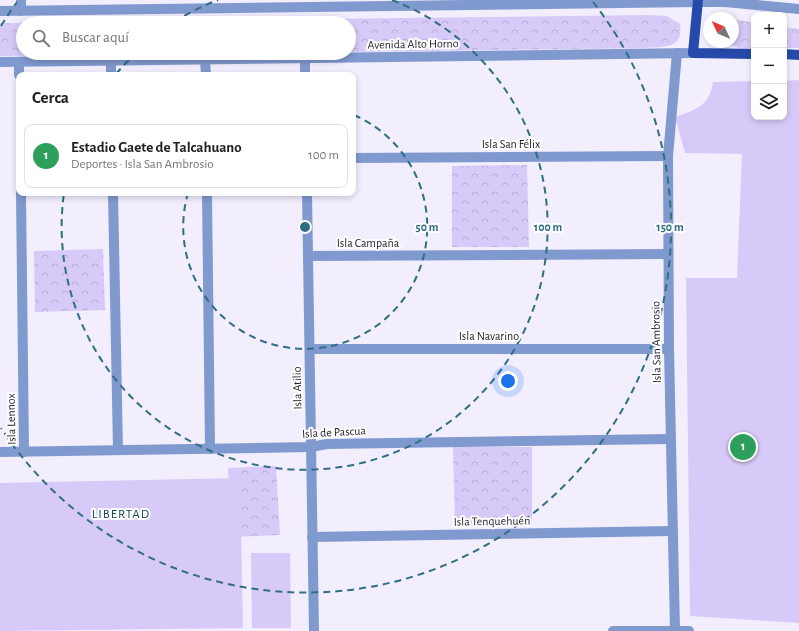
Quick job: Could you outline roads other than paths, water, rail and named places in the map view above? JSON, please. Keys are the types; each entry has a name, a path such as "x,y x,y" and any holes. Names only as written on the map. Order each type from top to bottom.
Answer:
{"main road":[{"path":"693,53 698,1"},
{"name":"Avenida Alto Horno","path":"693,53 751,54"},
{"path":"787,54 799,55"}],"street":[{"path":"0,11 21,5 698,1 799,9"},
{"name":"Isla San Ambrosio","path":"675,630 670,439 668,156 677,53"},
{"name":"Avenida Alto Horno","path":"356,57 693,53"},
{"name":"Avenida Alto Horno","path":"0,62 158,60"},
{"path":"206,60 206,72"},
{"path":"305,60 305,72"},
{"path":"111,61 111,72"},
{"path":"19,62 19,72"},
{"name":"Isla San Félix","path":"356,158 668,156"},
{"name":"Isla Lennox","path":"21,196 24,452"},
{"path":"113,196 118,450"},
{"path":"207,196 210,449"},
{"name":"Isla Atilio","path":"307,196 314,631"},
{"name":"Isla Campaña","path":"308,256 668,254"},
{"name":"Isla Navarino","path":"310,349 669,349"},
{"name":"Isla de Pascua","path":"0,452 311,447 327,444 670,439"},
{"name":"Isla Tenquehuén","path":"312,537 672,531"},
{"path":"613,631 689,631"}],"place":[{"name":"Estadio Gaete de Talcahuano","path":"743,447"}],"district":[{"name":"LIBERTAD","path":"121,513"}]}
